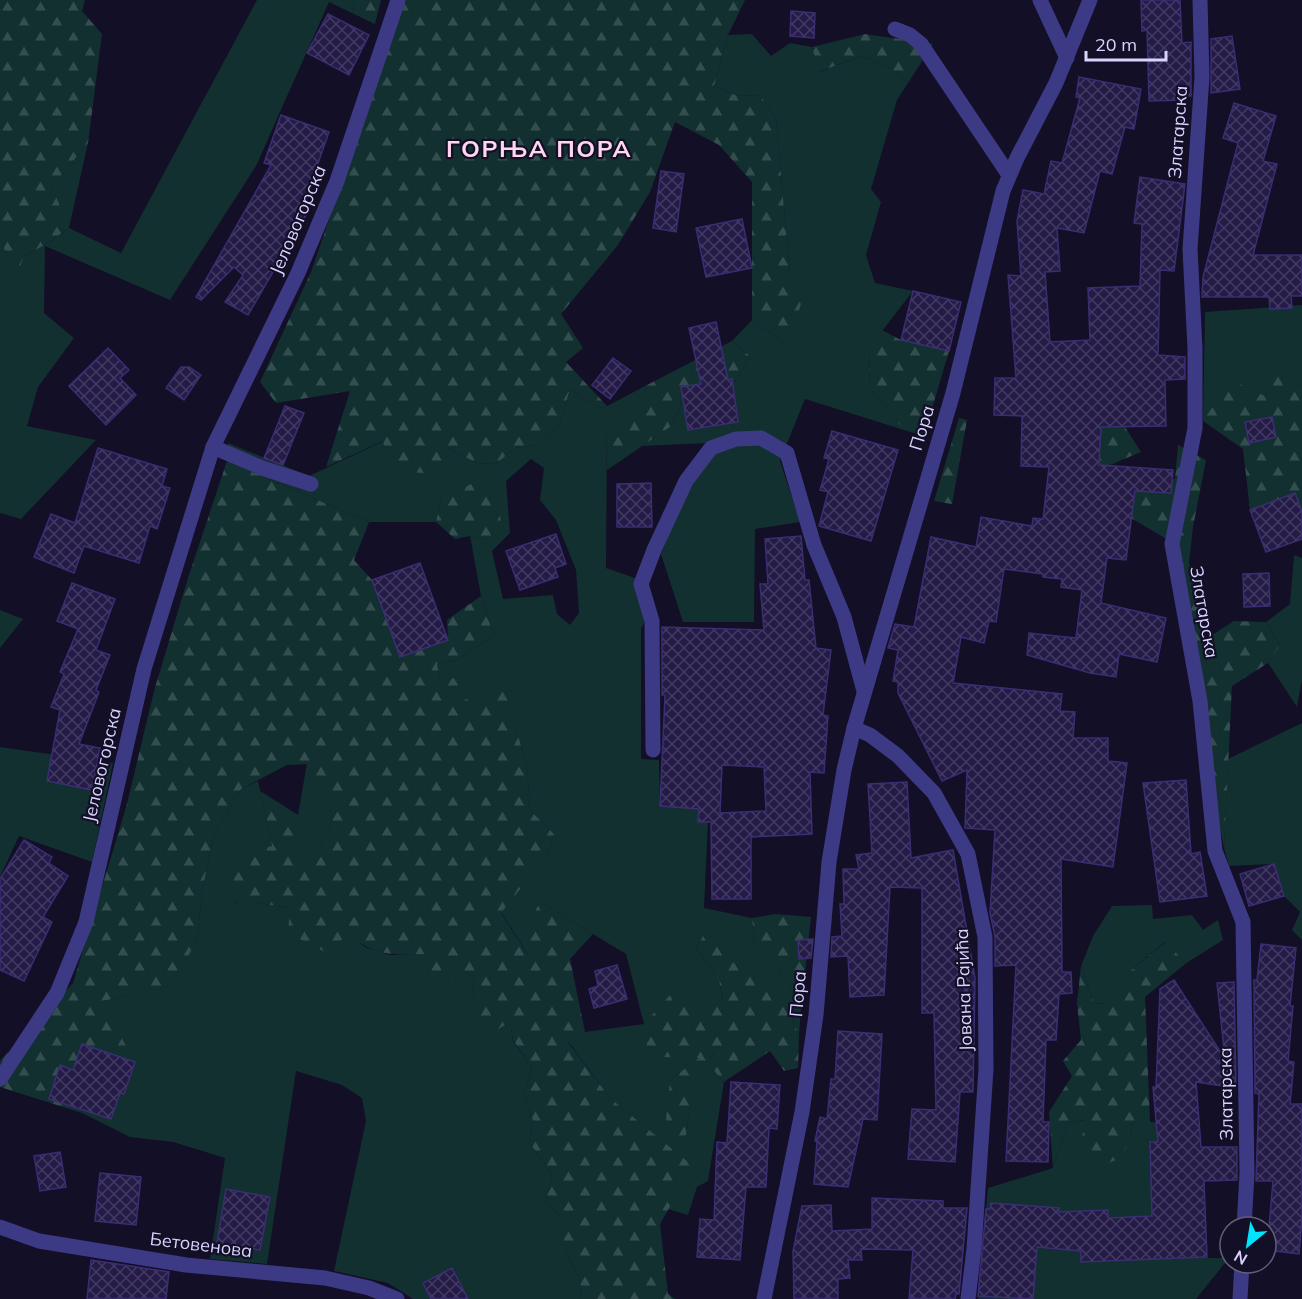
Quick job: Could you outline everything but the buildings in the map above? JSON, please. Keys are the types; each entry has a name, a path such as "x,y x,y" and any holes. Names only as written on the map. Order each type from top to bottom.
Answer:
{"street":[{"name":"Јеловогорска","path":"0,1079 57,993 86,922 144,669 213,447 298,273 333,191 398,0"},
{"path":"1040,0 1067,58"},
{"name":"Пора","path":"764,1299 809,1070 829,862 840,792 854,728 953,393 996,213 1009,175 1046,104 1090,0"},
{"name":"Златарска","path":"1200,0 1202,77 1190,249 1195,348 1195,428 1172,544 1200,701 1215,851 1243,921 1247,1173 1245,1215"},
{"path":"895,29 910,35 921,44 1009,175"},
{"path":"653,750 652,621 641,584 686,481 711,448 736,439 760,438 787,453 814,545 844,617 864,691"},
{"path":"213,447 262,468 310,484"},
{"name":"Јована Рајића","path":"854,728 870,735 898,756 934,793 968,854 985,936 986,1069 974,1249 968,1299"},
{"name":"Бетовенова","path":"0,1227 39,1241 186,1265 325,1278 369,1288 397,1299"},
{"path":"1240,1299 1241,1275"}],"green space":[{"path":"0,0 85,0 82,11 102,34 88,143 52,187 69,228 24,256 15,281 0,237"},
{"path":"257,0 353,0 354,14 329,2 256,166 170,300 45,246 44,313 74,338 38,387 27,426 96,440 21,519 0,513 0,237 15,280 24,256 68,229 52,187 88,143 69,228 121,253"},
{"path":"353,0 381,0 375,24 354,14"},
{"path":"405,0 745,0 728,35 714,86 735,95 761,96 776,119 790,274 804,293 789,346 752,320 752,182 719,145 675,122 650,192 618,245 561,314 583,348 566,362 607,406 598,408 570,389 560,423 537,445 515,448 496,464 477,463 445,447 440,474 390,471 383,441 326,467 350,391 276,403 260,382 311,272"},
{"path":"752,34 771,56 790,43 812,47 820,72 861,56 886,65 908,83 897,100 871,189 881,202 866,255 875,283 913,291 869,348 870,388 904,430 805,399 780,461 800,522 755,529 754,622 683,622 661,554 707,443 642,446 670,427 691,385 724,400 750,356 732,341 752,320 789,346 790,274 776,119 761,96 735,95 714,86 728,35"},
{"path":"865,34 933,44 908,83 886,65 861,56 819,72 812,47"},
{"path":"1302,305 1302,386 1296,385 1284,361 1267,397 1203,421 1205,312"},
{"path":"882,330 901,340 949,351 924,436 904,430 870,388 869,348"},
{"path":"732,341 750,356 724,400 691,385 670,427 607,470 607,423 641,411 647,385"},
{"path":"1284,360 1296,385 1302,386 1302,512 1295,493 1250,510 1243,449 1203,421 1231,380 1267,397 1267,369"},
{"path":"647,385 642,411 607,423 606,568 638,579 648,614 641,629 641,759 659,760 660,806 699,809 698,822 708,822 704,908 752,918 754,943 778,967 801,1008 799,1037 788,1005 741,970 705,934 696,948 719,980 723,1002 698,1011 700,1058 670,1080 686,1135 691,1103 701,1072 715,1052 715,1072 724,1082 708,1181 697,1187 688,1215 668,1209 692,1166 610,1098 568,1041 585,1032 644,1024 626,954 540,902 529,956 501,912 548,854 554,834 530,810 527,767 500,673 480,705 458,696 440,680 437,664 457,660 494,636 481,596 470,536 490,540 441,499 436,522 369,522 227,461 228,443 309,476 384,441 445,447 477,463 496,464 515,448 537,445 560,423 570,389 598,408 607,406","holes":["531,459 544,468 540,500 556,520 576,570 579,613 570,625 557,614 553,595 503,599 492,551 510,533 506,481"]},
{"path":"1118,416 1141,452 1110,465 1110,491 1175,479 1178,445 1206,460 1193,527 1189,562 1204,640 1234,621 1266,622 1280,645 1268,663 1232,686 1224,848 1165,538 1119,511 1094,506 1096,429"},
{"path":"959,418 967,420 952,504 934,501"},
{"path":"227,461 369,522 354,560 372,580 400,657 448,640 447,620 481,596 494,636 457,660 437,664 440,679 458,678 459,696 480,705 500,672 527,767 530,810 554,834 548,854 501,913 528,955 528,924 540,902 593,934 570,959 585,1032 568,1042 610,1098 693,1166 660,1224 668,1294 675,1299 581,1299 580,1280 564,1249 564,1221 546,1201 552,1174 529,1142 533,1121 524,1095 532,1068 513,1040 510,1022 495,1031 480,1024 474,1002 473,976 460,971 451,979 432,975 425,954 384,953 367,947 348,935 325,952 288,933 290,908 258,903 248,895 232,905 222,879 248,852 272,846 260,791 298,815 299,861 321,846 333,817 307,764 287,765 241,789 214,834 202,892 197,941 171,985 103,1001 126,1046 78,1087 82,1113 0,1087 0,1061 73,983 127,804 154,691"},
{"path":"487,476 497,488 501,523 490,540 470,536 455,539 436,522 441,499"},
{"path":"1294,555 1302,558 1302,679 1297,707 1268,663 1280,645 1266,622 1290,604"},
{"path":"0,610 23,619 0,648"},
{"path":"1302,723 1302,940 1292,930 1300,912 1284,896 1274,864 1229,866 1224,848 1228,759"},
{"path":"0,747 113,763 92,862 19,836 0,877"},
{"path":"307,763 333,817 321,846 298,862 298,815"},
{"path":"258,781 272,846 233,905 248,894 258,903 290,908 348,934 365,947 390,955 425,954 473,976 474,1002 510,1022 513,1041 532,1068 524,1095 533,1121 529,1142 552,1174 546,1201 564,1221 564,1249 580,1280 581,1299 413,1299 388,1283 334,1271 366,1121 362,1098 342,1085 296,1071 267,1264 210,1259 225,1158 173,1142 130,1137 82,1113 78,1087 103,1001 170,985 197,941 202,892 214,834 241,789"},
{"path":"1152,905 1153,919 1192,915 1203,930 1218,920 1223,940 1185,964 1166,941 1129,972 1107,1004 1094,1003 1081,966 1093,936 1112,906"},
{"path":"775,914 811,917 801,1008 778,967 754,943 752,918"},
{"path":"705,933 741,970 758,965 788,1005 799,1037 798,1068 784,1071 770,1051 724,1082 715,1072 714,1053 702,1073 695,1092 686,1135 676,1141 666,1119 670,1080 699,1058 664,1057 647,1046 644,1024 671,994 698,1011 723,1001 719,980 696,948"},
{"path":"1167,941 1185,964 1145,997 1150,1122 1133,1121 1130,1138 1122,1158 1097,1167 1081,1151 1084,1120 1067,1123 1053,1168 1049,1112 1072,1076 1063,1061 1081,1040 1077,1003 1081,966 1094,1003 1106,1004 1129,972"},
{"path":"1085,1120 1130,1138 1133,1120 1200,1127 1198,1258 1218,1258 1218,1272 1196,1299 978,1299 988,1188 1053,1168 1067,1123"}],"district":[{"name":"ГОРЊА ПОРА","path":"539,149"}]}
